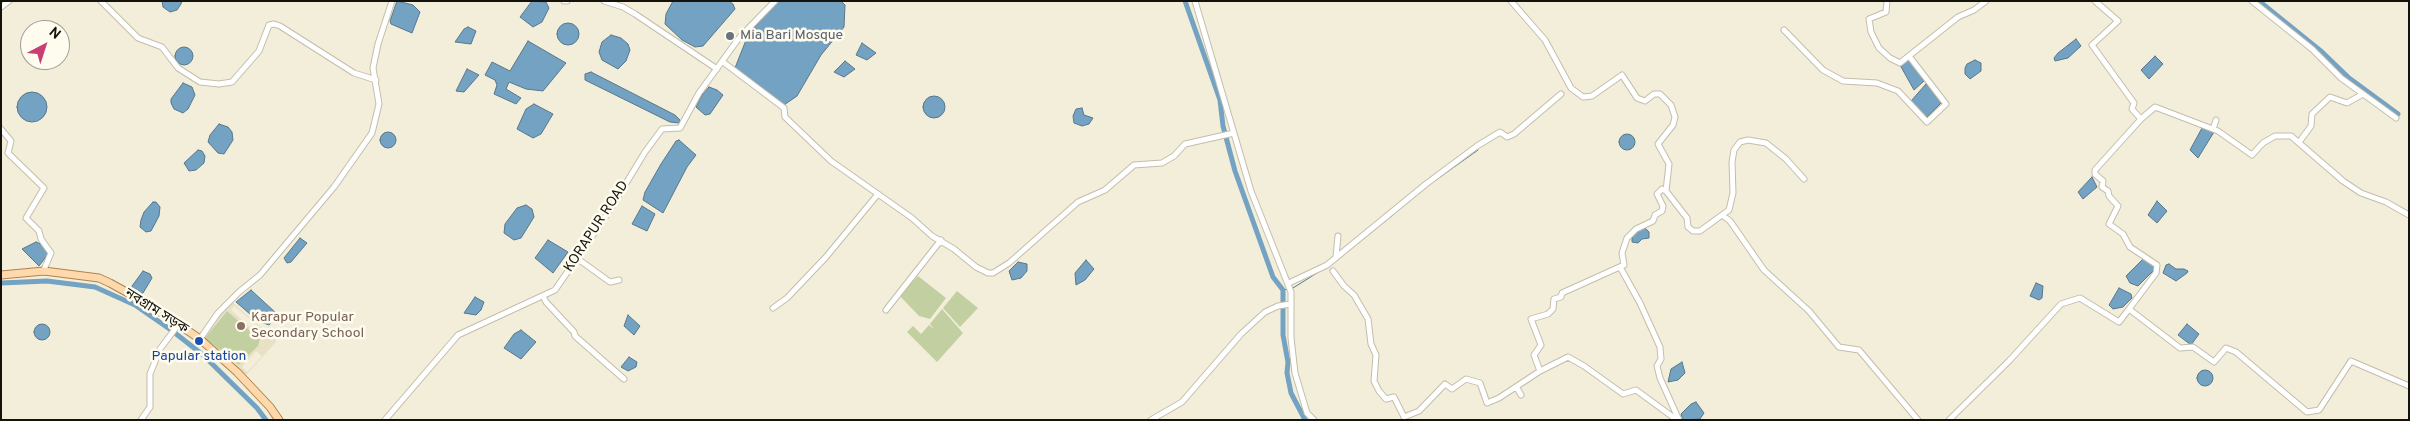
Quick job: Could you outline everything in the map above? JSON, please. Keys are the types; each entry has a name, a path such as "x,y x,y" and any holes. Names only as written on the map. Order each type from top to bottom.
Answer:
{"main road":[{"name":"নবগ্রাম সড়ক","path":"1,275 43,272 100,278 150,306 200,339 237,372 270,407 279,420"}],"street":[{"path":"1,6 9,1"},
{"path":"101,1 138,38 162,46 178,68 200,82 210,84 232,82 259,51 269,25 274,24 354,73 376,80"},
{"path":"200,339 218,313 260,274 328,195 372,133 380,104 373,68 378,44 392,1"},
{"path":"604,1 635,14 717,69"},
{"path":"1195,1 1231,134 1251,191 1289,284 1295,373 1307,413 1314,420"},
{"path":"1511,1 1545,40 1570,88 1583,97 1592,96 1622,75 1637,98 1645,101 1654,94 1660,94 1671,105 1675,117 1673,125 1658,144 1669,164 1666,191"},
{"path":"1888,1 1886,12 1869,18 1874,38 1879,48 1890,58 1900,63 1958,17 1974,10 1986,1"},
{"path":"2095,1 2118,21 2092,45 2134,103 2132,109 2141,119"},
{"path":"2252,1 2312,49 2341,78 2396,118"},
{"name":"KORAPUR ROAD","path":"384,420 458,335 555,290 578,259 645,152 662,129 680,128 699,93 739,38 773,2"},
{"path":"1784,30 1823,70 1843,81 1877,83 1898,91 1927,122 1946,104 1909,56"},
{"path":"723,62 784,108 785,117 831,161 878,194 932,236 942,240 976,268 993,272 1028,247 1078,202 1105,190 1134,165 1162,163 1174,156 1185,144 1231,134"},
{"path":"1289,284 1312,274 1336,258 1426,184 1477,146 1500,132 1507,137 1514,134 1561,94"},
{"path":"2300,141 2312,126 2312,114 2330,97 2347,103 2363,94"},
{"path":"1949,420 2009,361 2062,304 2080,298 2119,322 2147,282 2156,273 2157,266 2130,247 2123,234 2109,224 2118,206 2109,196 2108,191 2102,187 2103,181 2095,174 2095,170 2141,119 2155,108 2213,129 2234,140 2252,154 2263,143 2276,136 2291,136 2300,141 2343,181 2409,215"},
{"path":"2213,129 2216,120"},
{"path":"1,129 11,141 7,151 44,188 26,218 39,231 41,239 51,253 43,272"},
{"path":"1540,371 1534,355 1541,345 1531,319 1548,314 1553,309 1554,299 1561,297 1562,293 1624,265 1622,253 1630,234 1653,220 1655,215 1662,211 1663,206 1657,194 1662,189 1666,191 1687,218 1688,227 1693,231 1700,231 1729,210 1733,193 1734,150 1740,142 1748,140 1766,144 1786,159 1804,179"},
{"path":"773,308 787,298 826,257 878,194"},
{"path":"1722,215 1739,231 1764,270 1809,311 1839,347 1859,350 1918,420"},
{"path":"1336,258 1338,236"},
{"path":"886,310 942,240"},
{"path":"578,259 610,282 619,280"},
{"path":"1620,267 1640,303 1660,347 1661,359 1657,366 1660,378 1678,420"},
{"path":"1333,271 1354,296 1368,319 1371,344 1376,355 1374,381 1386,399 1394,397 1404,417 1419,411 1445,384 1452,389 1466,379 1480,383 1487,402 1517,388 1540,371 1568,357 1584,366 1622,394 1636,390 1678,420"},
{"path":"543,296 546,302 574,332 575,336 624,379"},
{"path":"1152,420 1182,402 1241,334 1265,312 1278,306 1289,304"},
{"path":"2129,309 2180,348 2193,347 2214,362 2226,348 2236,352 2307,412 2319,410 2352,361 2409,386"},
{"path":"140,420 150,407 150,374 160,349 178,325"},
{"path":"1517,388 1521,395"}],"shaded area":[{"path":"231,301 277,341 246,375 203,338","holes":["234,306 257,325 253,330 231,310","227,311 260,339 258,346 239,365 205,338","256,351 262,356 247,372 242,367"]}],"green space":[{"path":"918,276 946,298 930,319 919,316 899,295"},
{"path":"957,291 978,308 960,327 943,308"},
{"path":"942,309 963,333 937,362 907,332 913,326 921,334 929,325 934,329 930,324"},
{"path":"227,311 260,339 258,346 239,365 205,338"}],"water":[{"path":"162,1 182,1 177,10 170,12 163,7"},
{"path":"397,1 413,5 420,12 412,33 391,24 390,21"},
{"path":"532,1 546,2 549,8 542,22 533,27 520,17"},
{"path":"673,1 729,1 735,9 703,46 695,47 682,40 665,24 666,14"},
{"path":"777,1 841,1 845,5 844,27 821,55 797,96 784,105 735,68 748,35"},
{"path":"568,23 578,30 579,34 572,44 568,45 558,38 557,34 564,24"},
{"path":"468,27 476,31 471,44 455,42 464,29"},
{"path":"611,35 621,38 628,44 630,50 626,61 618,69 602,60 599,52 602,42"},
{"path":"2076,39 2081,46 2068,58 2055,61 2054,58 2058,53"},
{"path":"528,41 566,63 543,91 526,89 509,82 506,89 521,98 516,104 494,94 497,85 495,80 485,75 492,62 510,71"},
{"path":"862,43 876,53 867,60 856,55"},
{"path":"180,47 188,47 193,52 191,63 180,65 175,60 175,52"},
{"path":"2155,56 2163,64 2149,79 2141,70"},
{"path":"1908,58 1924,81 1914,90 1900,65"},
{"path":"1975,60 1981,63 1981,71 1970,79 1965,74 1965,68 1967,64"},
{"path":"845,61 855,69 844,77 834,72"},
{"path":"467,69 479,75 464,92 456,91"},
{"path":"591,72 675,115 680,120 679,123 670,122 585,80 585,74"},
{"path":"183,83 192,87 195,95 188,109 183,113 174,109 171,99"},
{"path":"1926,84 1942,102 1927,117 1911,101"},
{"path":"709,87 723,95 710,114 705,115 696,107 702,95"},
{"path":"32,92 43,96 47,107 43,118 32,122 21,118 17,107 21,96"},
{"path":"934,96 942,99 945,107 942,115 934,118 926,115 923,107 926,99"},
{"path":"534,104 553,114 541,134 533,138 517,129 526,109"},
{"path":"1082,108 1084,115 1093,118 1089,124 1082,126 1074,123 1073,116 1076,109"},
{"path":"219,124 228,127 232,132 233,140 224,154 218,153 208,142 210,135"},
{"path":"2202,128 2214,132 2198,158 2190,150"},
{"path":"388,132 394,134 396,140 394,146 388,148 382,146 380,140 382,134"},
{"path":"1627,134 1633,136 1635,142 1633,148 1627,150 1621,148 1619,142 1621,136"},
{"path":"679,140 696,155 687,167 663,213 643,200 645,192 661,164 676,141"},
{"path":"198,150 202,151 205,156 204,163 196,170 189,171 184,163"},
{"path":"2092,177 2097,187 2083,199 2078,192"},
{"path":"2157,201 2167,211 2157,223 2148,215"},
{"path":"153,202 156,202 160,207 159,216 151,231 146,232 140,227 141,220 144,212"},
{"path":"526,205 532,209 534,217 521,238 514,240 504,233 505,224 517,208"},
{"path":"642,206 655,214 647,231 632,224"},
{"path":"1645,228 1649,232 1649,238 1642,239 1638,243 1632,242 1632,237 1640,229"},
{"path":"300,238 307,243 291,262 287,263 284,258"},
{"path":"548,240 568,252 553,273 535,258"},
{"path":"36,242 43,245 48,254 39,266 22,249"},
{"path":"2143,259 2154,266 2153,271 2138,286 2130,283 2126,276"},
{"path":"1086,260 1094,269 1085,280 1076,285 1075,273"},
{"path":"1018,262 1027,264 1027,271 1021,278 1012,280 1009,271"},
{"path":"2169,264 2176,269 2188,271 2176,281 2163,273 2166,265"},
{"path":"143,271 150,274 152,278 143,293 138,295 132,291 132,286"},
{"path":"2036,283 2043,286 2042,298 2039,300 2030,296"},
{"path":"2119,288 2131,294 2132,298 2123,307 2113,309 2109,305"},
{"path":"251,290 276,313 275,319 269,325 258,321 236,302"},
{"path":"475,297 484,302 481,310 476,315 464,313"},
{"path":"628,315 640,326 634,335 624,326"},
{"path":"42,324 50,332 42,340 34,332"},
{"path":"2187,324 2199,334 2191,345 2178,335"},
{"path":"521,330 536,342 521,359 504,348 514,334"},
{"path":"629,357 637,362 636,367 628,371 621,367"},
{"path":"1682,362 1685,373 1678,380 1668,382 1671,369"},
{"path":"2205,370 2211,372 2213,378 2211,384 2205,386 2199,384 2197,378 2199,372"},
{"path":"1696,402 1704,413 1700,419 1683,420 1681,414 1691,404"}],"waterway":[{"path":"1185,1 1220,100 1223,126 1235,171 1273,277 1283,290 1283,335 1288,362 1287,373 1291,393 1305,420"},
{"path":"2259,1 2322,52 2349,78 2398,114"},
{"path":"1436,180 1478,150"},
{"path":"1397,211 1423,190"},
{"path":"1331,265 1394,214"},
{"path":"1293,288 1325,268"},
{"path":"1,283 47,281 95,287 135,305 171,330"},
{"path":"1283,290 1288,289"},
{"path":"175,333 203,355 257,408 266,420"}],"place":[{"name":"Mia Bari Mosque","path":"730,36"},
{"name":"Karapur Popular Secondary School","path":"241,326"},
{"name":"Papular station","path":"199,341"}]}
